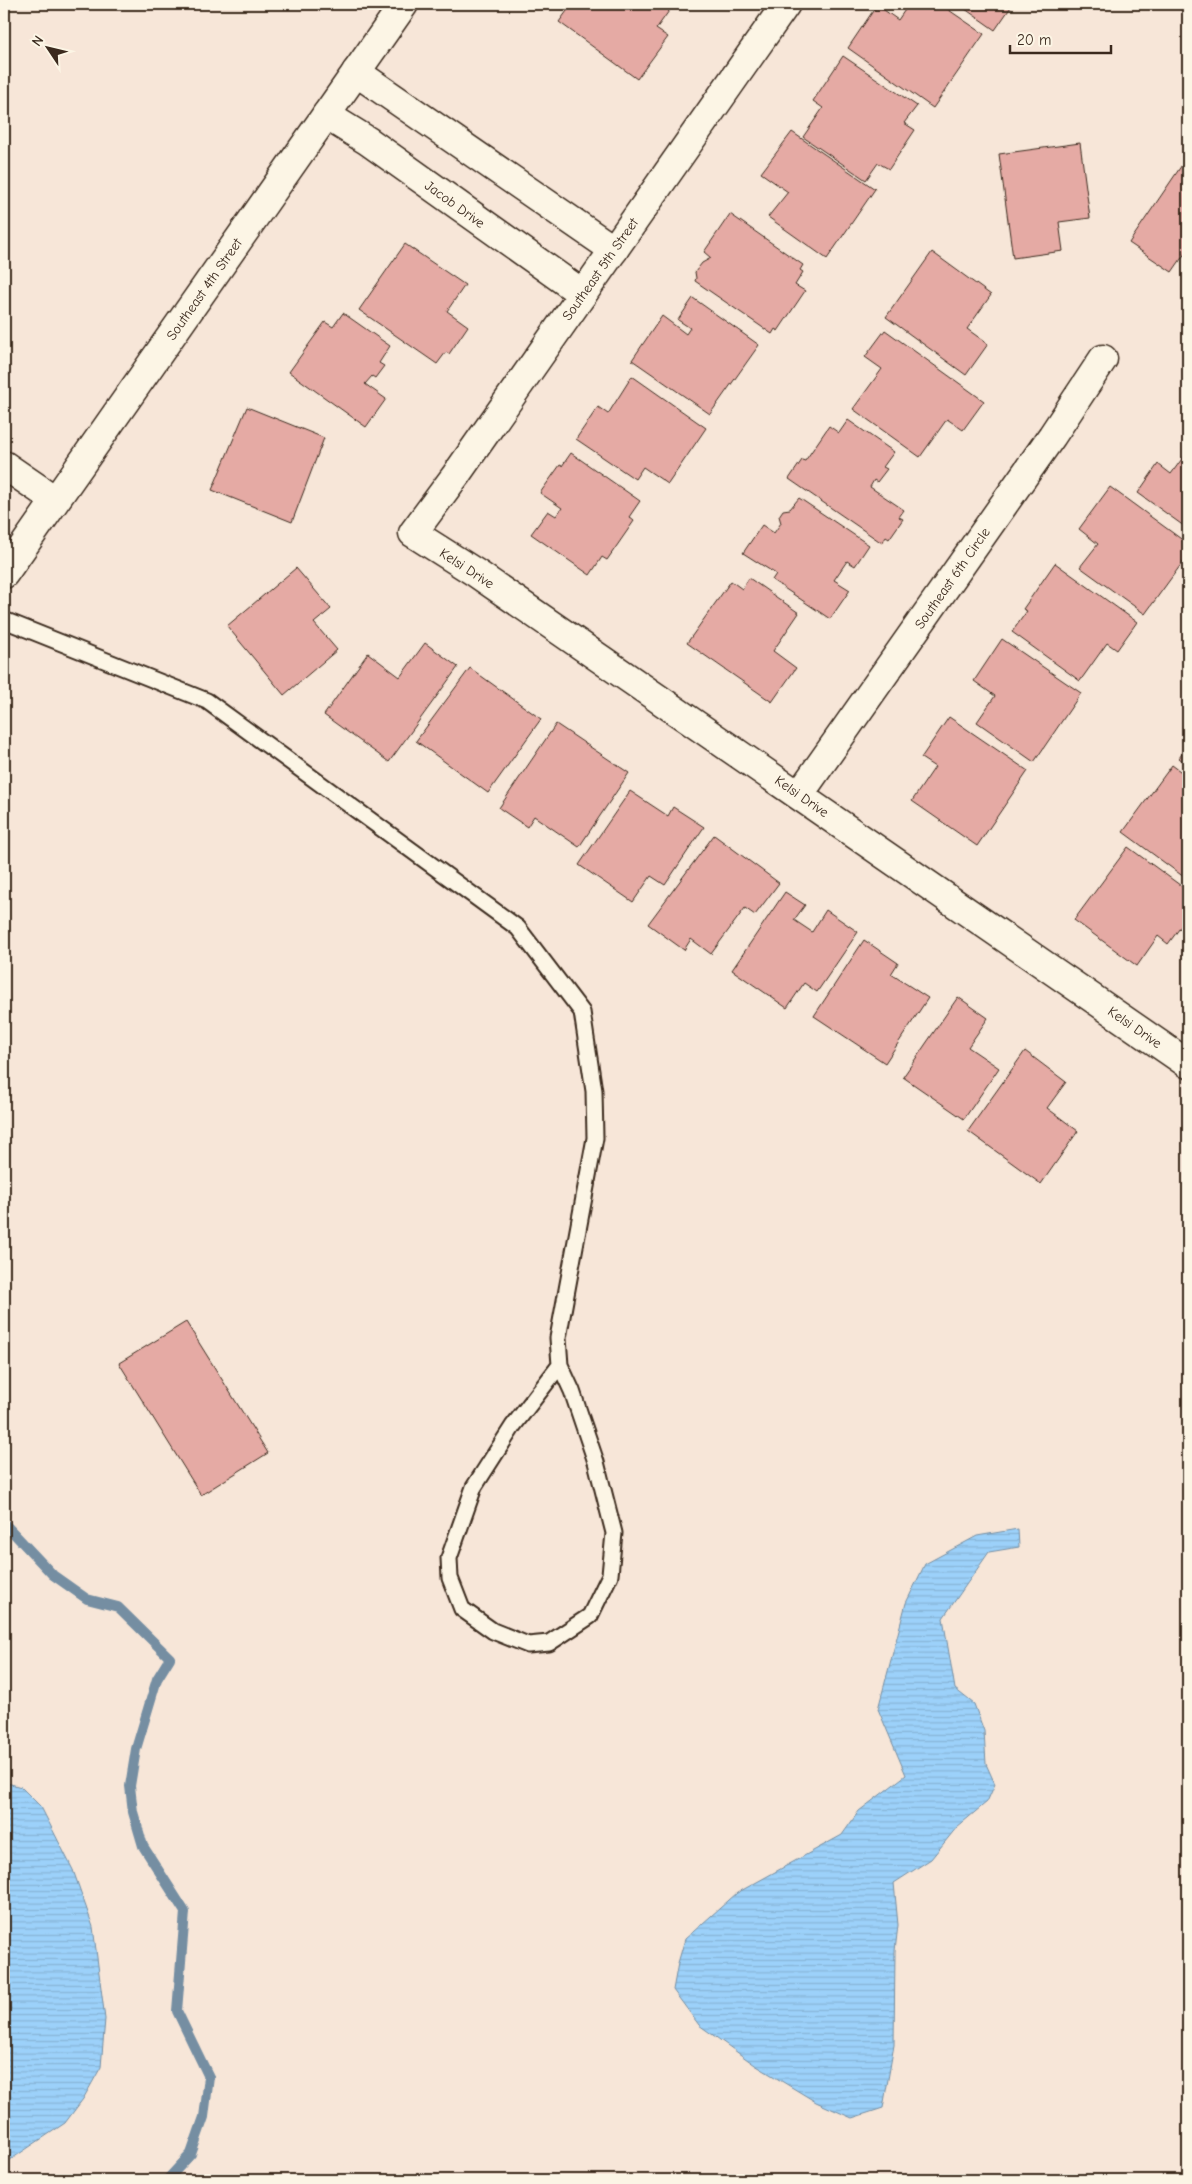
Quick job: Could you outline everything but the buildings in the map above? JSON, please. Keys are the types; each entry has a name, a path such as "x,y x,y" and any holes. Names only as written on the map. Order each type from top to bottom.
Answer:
{"street":[{"name":"Southeast 4th Street","path":"4,574 404,4"},
{"name":"Southeast 5th Street","path":"413,533 786,4"},
{"path":"356,72 614,250"},
{"name":"Jacob Drive","path":"326,115 368,141 583,294"},
{"name":"Southeast 6th Circle","path":"799,794 1052,436 1103,359"},
{"path":"4,465 55,500"},
{"name":"Kelsi Drive","path":"413,533 476,573 1186,1058"}],"lane":[{"path":"4,620 207,702 518,928 582,1012 594,1091 595,1138 558,1338 560,1365 572,1391 596,1462 614,1533 610,1575 590,1616 549,1643 528,1645 493,1631 462,1609 450,1578 449,1558 474,1487 513,1426 560,1365"}],"water":[{"path":"1018,1529 1019,1547 989,1552 943,1618 955,1689 974,1704 984,1731 986,1764 995,1784 987,1802 957,1827 931,1859 894,1883 898,1925 895,1951 894,2045 883,2108 852,2118 816,2102 755,2065 699,2025 673,1990 678,1963 685,1939 737,1893 842,1835 859,1811 906,1775 878,1709 906,1603 925,1564 977,1536"},
{"path":"4,1782 21,1787 41,1807 73,1870 93,1927 105,2019 101,2067 83,2099 65,2123 4,2164"}],"waterway":[{"path":"4,1523 53,1575 87,1599 118,1607 170,1658 157,1679 136,1749 130,1786 133,1812 143,1846 185,1912 177,2011 209,2077 204,2117 191,2154 167,2180"}]}
